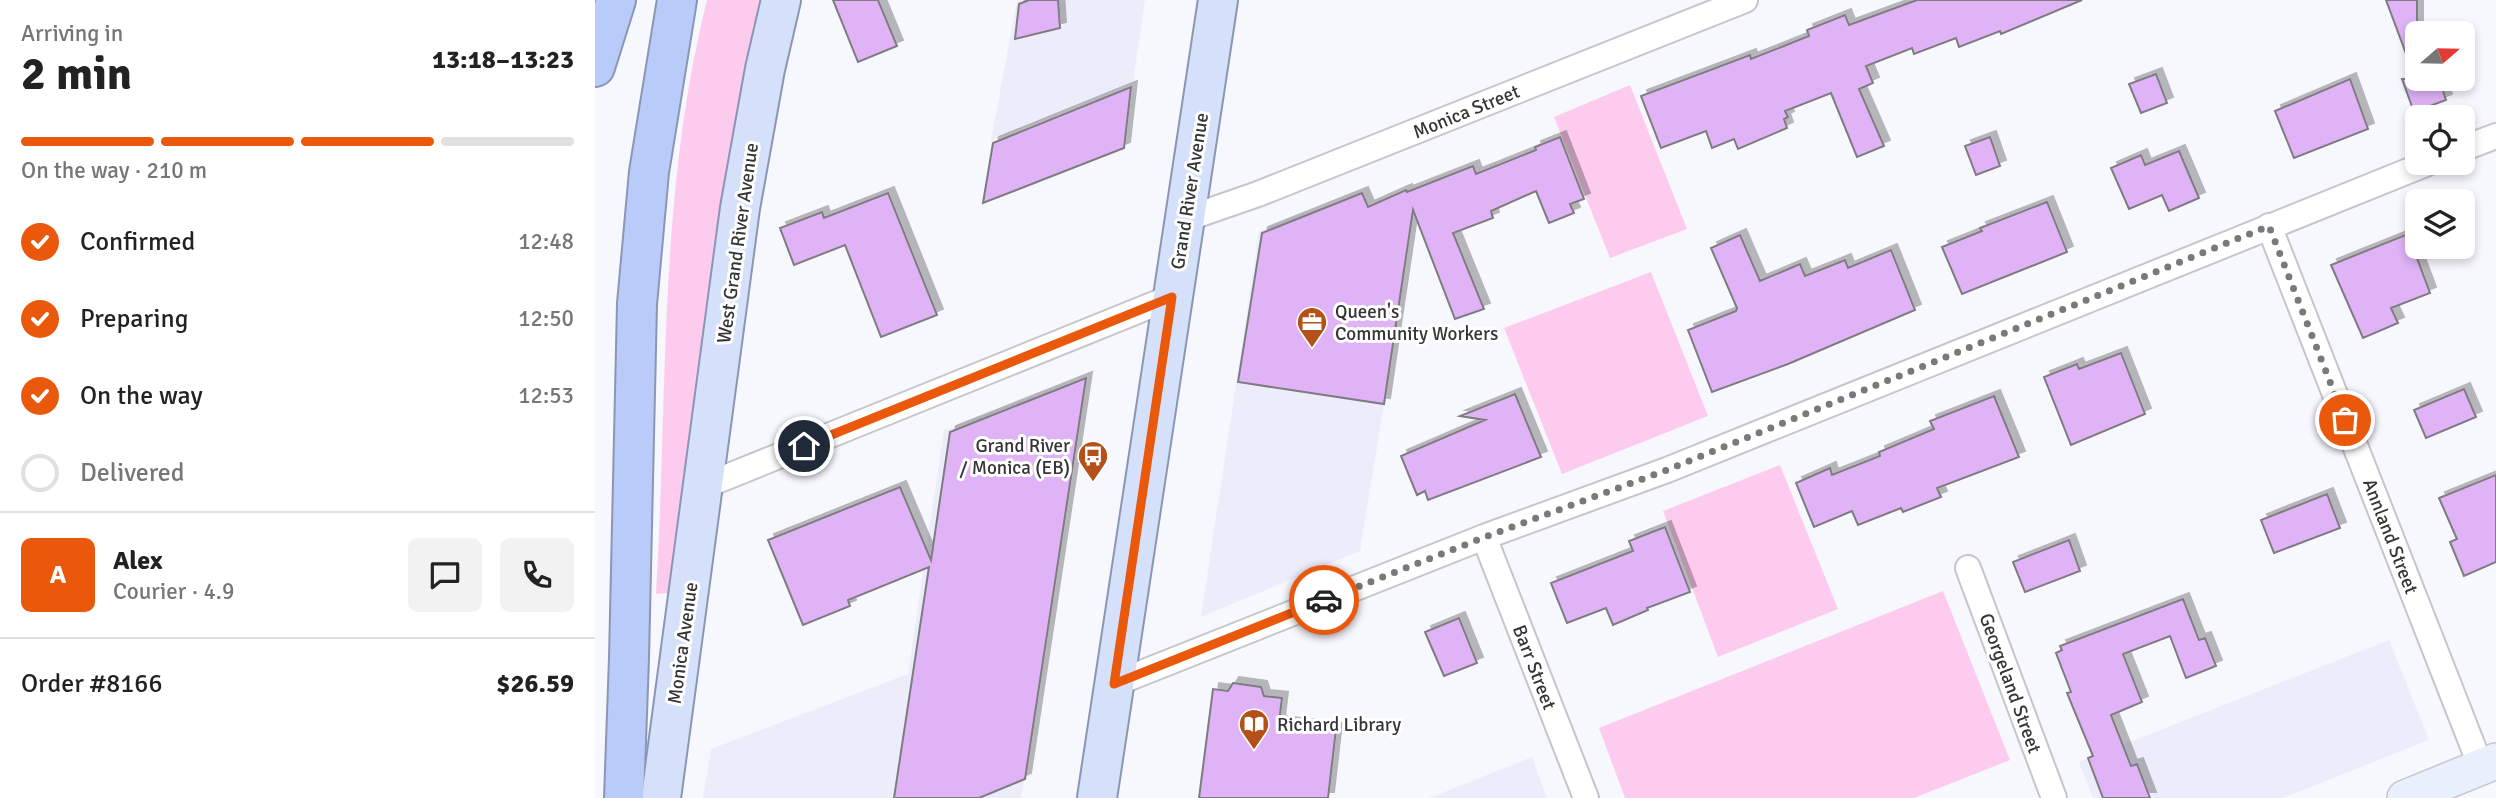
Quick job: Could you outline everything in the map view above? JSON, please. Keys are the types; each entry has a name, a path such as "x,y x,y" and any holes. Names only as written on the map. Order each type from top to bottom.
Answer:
{"highway":[{"path":"595,66 616,0"},
{"path":"624,798 637,304 649,172 677,0"}],"main road":[{"name":"West Grand River Avenue","path":"702,487 740,208 765,69 781,0"},
{"name":"Grand River Avenue","path":"1097,798 1218,0"},
{"name":"Monica Avenue","path":"661,798 702,487"},
{"path":"2405,798 2489,764"}],"street":[{"name":"Monica Street","path":"1186,219 1271,189 1745,0"},
{"path":"2475,144 2496,136"},
{"path":"1114,684 1485,537 1667,470 2405,172"},
{"name":"Annland Street","path":"2269,226 2489,764"},
{"path":"702,487 1172,297"},
{"name":"Barr Street","path":"1485,537 1586,798"},
{"name":"Georgeland Street","path":"1968,568 2054,798"}],"shaded area":[{"path":"707,0 760,0 670,593 656,594 672,221 691,73"},
{"path":"1017,0 1145,0 1133,82 991,141"},
{"path":"1630,85 1687,229 1610,258 1554,117"},
{"path":"1363,192 1403,289 1360,551 1201,617 1259,231"},
{"path":"1651,272 1708,416 1562,474 1504,328"},
{"path":"1087,377 1021,798 703,798 711,749 908,674 944,430"},
{"path":"1780,465 1838,609 1718,657 1663,511"},
{"path":"1943,591 2010,760 1914,798 1625,798 1599,728"},
{"path":"2389,640 2429,740 2283,798 2093,798 2079,762"},
{"path":"1532,757 1547,798 1429,798 1432,797"}],"building":[{"path":"833,0 878,0 897,46 858,62"},
{"path":"1029,0 1058,0 1060,28 1015,39 1019,4"},
{"path":"1917,0 2082,0 2001,34 2000,31 1959,47 1956,38 1914,54 1912,48 1866,66 1873,83 1859,89 1884,146 1857,157 1831,93 1785,111 1788,117 1784,119 1787,128 1738,149 1734,139 1712,148 1706,131 1661,148 1641,96 1750,55 1751,59 1809,36 1807,30 1845,15 1849,25"},
{"path":"2386,0 2417,0 2417,21 2405,21 2405,51"},
{"path":"2156,74 2167,103 2141,113 2129,84"},
{"path":"2350,79 2368,129 2294,158 2275,111"},
{"path":"1131,87 1124,148 983,203 993,143"},
{"path":"2406,91 2443,91 2446,100 2433,105 2411,105"},
{"path":"1560,137 1584,199 1570,204 1574,213 1549,223 1536,191 1491,211 1493,218 1453,233 1484,309 1455,319 1413,210 1384,404 1238,382 1262,233 1362,193 1368,207 1473,166 1476,174 1536,150 1535,147"},
{"path":"1990,137 2000,166 1976,175 1965,146"},
{"path":"2179,151 2199,198 2169,211 2162,195 2129,209 2111,168 2141,155 2145,165"},
{"path":"888,193 937,315 881,337 845,245 794,265 780,228 822,212 824,218"},
{"path":"2047,202 2067,252 1962,294 1942,247 1982,231 1980,228"},
{"path":"1740,235 1760,281 1800,264 1805,276 1845,260 1848,268 1891,250 1915,310 1788,364 1712,392 1688,330 1736,311 1711,248"},
{"path":"2405,235 2405,259 2417,259 2430,293 2391,308 2398,323 2363,338 2331,265"},
{"path":"2121,353 2145,414 2071,445 2044,377 2077,364 2079,369"},
{"path":"1086,378 1025,779 979,798 894,798 929,567 848,600 850,606 803,625 768,540 900,487 931,560 950,432"},
{"path":"2464,389 2476,417 2426,438 2414,410"},
{"path":"1515,394 1541,457 1428,500 1425,491 1417,495 1401,456 1485,420 1460,416"},
{"path":"1994,396 2019,457 1937,488 1941,497 1903,512 1901,508 1858,525 1852,511 1814,527 1796,483 1830,468 1832,475 1880,456 1879,452 1934,429 1930,421"},
{"path":"2496,475 2496,562 2464,576 2450,542 2457,539 2439,498"},
{"path":"2327,494 2340,528 2274,553 2261,520"},
{"path":"1665,527 1690,592 1647,608 1648,610 1613,625 1606,608 1567,623 1551,583 1633,551 1629,541"},
{"path":"2069,540 2080,571 2025,592 2013,562"},
{"path":"2183,599 2199,640 2205,638 2216,666 2186,678 2170,636 2123,654 2142,702 2111,715 2131,766 2137,764 2150,798 2103,798 2088,758 2093,756 2067,693 2071,692 2056,653 2062,650 2060,646"},
{"path":"1459,618 1477,663 1444,676 1425,632"},
{"path":"1233,683 1261,687 1264,696 1282,698 1279,722 1336,729 1328,798 1199,798 1213,689 1228,691"}],"way so far":[{"path":"1324,600 1667,470 2269,226 2345,420"}],"place":[{"name":"Queen's Community Workers","path":"1312,349"},
{"name":"Grand River / Monica (EB)","path":"1093,483"},
{"name":"Richard Library","path":"1254,751"}],"route":[{"path":"804,446 1172,297 1114,684 1324,600"}]}
